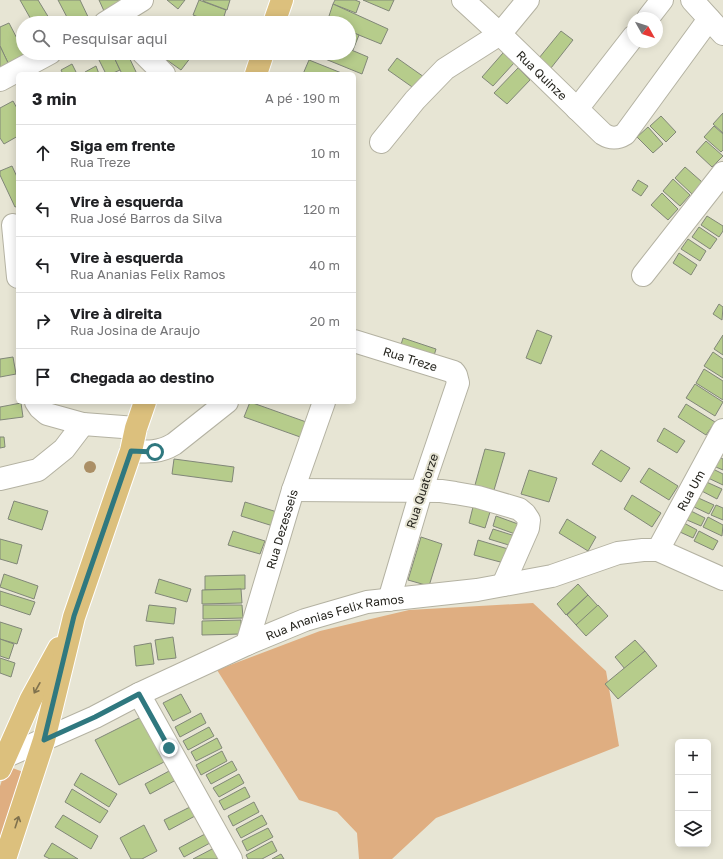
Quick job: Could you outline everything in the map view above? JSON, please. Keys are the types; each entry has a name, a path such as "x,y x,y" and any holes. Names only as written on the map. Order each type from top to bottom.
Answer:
{"main road":[{"path":"276,16 282,0"},
{"path":"257,72 261,60"},
{"path":"5,859 44,740 74,616 131,451 136,428 144,404"},
{"path":"2,762 31,699 74,616"}],"street":[{"path":"119,16 142,0"},
{"name":"Rua Quinze","path":"463,0 608,138 620,138 625,134 716,27"},
{"path":"381,142 415,100 445,70 500,34 528,0"},
{"path":"653,12 662,0"},
{"path":"692,0 716,27"},
{"path":"577,109 627,45"},
{"path":"0,80 37,60"},
{"path":"150,60 162,72"},
{"path":"643,275 723,173"},
{"path":"10,225 16,265"},
{"name":"Rua Treze","path":"356,342 454,372 458,383"},
{"name":"Rua Quatorze","path":"389,600 421,492 458,383"},
{"path":"37,404 47,414 83,424 136,428"},
{"path":"131,451 155,452 166,449 224,404"},
{"name":"Rua Dezesseis","path":"247,644 293,490 323,408"},
{"path":"0,479 38,470 64,449 83,424"},
{"name":"Rua Um","path":"650,550 723,430"},
{"path":"293,490 441,491 478,497 519,509 529,520 528,528 503,585"},
{"path":"650,550 720,571"},
{"name":"Rua Ananias Felix Ramos","path":"2,762 139,694 247,644 305,620 367,602 477,590 552,576 618,553 650,550"},
{"path":"139,694 231,859"}],"shaded area":[{"path":"533,603 606,671 619,746 436,818 392,859 359,859 357,833 337,812 299,800 217,670 320,631 409,610"},
{"path":"7,766 26,773 0,846 0,786"}],"building":[{"path":"20,0 38,0 48,16 29,16"},
{"path":"58,0 80,0 88,16 66,16"},
{"path":"99,0 126,0 104,11"},
{"path":"167,0 185,0 178,9"},
{"path":"199,0 226,10 224,16 193,15"},
{"path":"203,0 230,0 227,10"},
{"path":"335,0 355,0 360,2 356,13 333,4"},
{"path":"363,0 394,0 389,11"},
{"path":"333,4 388,29 381,44 356,34 356,16 329,16"},
{"path":"9,23 16,36 16,60 18,60 9,65 0,46 0,27"},
{"path":"561,31 573,40 551,68 539,58"},
{"path":"356,34 359,35 356,42"},
{"path":"0,46 9,65 0,70"},
{"path":"356,52 368,57 362,74 328,60 356,60"},
{"path":"503,53 514,63 493,86 482,77"},
{"path":"397,58 424,77 415,89 388,70"},
{"path":"99,60 115,60 120,70 116,72 105,72"},
{"path":"115,60 130,60 136,72 121,72"},
{"path":"167,60 189,60 181,70"},
{"path":"309,60 339,72 304,72"},
{"path":"72,64 76,72 62,72 61,70"},
{"path":"96,66 98,72 85,72"},
{"path":"518,68 530,80 507,104 494,93"},
{"path":"13,101 16,106 16,137 4,144 0,138 0,108"},
{"path":"723,113 723,133 713,124"},
{"path":"661,116 676,132 666,142 650,126"},
{"path":"714,126 723,134 723,150 721,152 704,137"},
{"path":"648,127 663,144 653,153 637,137"},
{"path":"706,141 723,156 712,167 696,152"},
{"path":"12,166 16,175 16,207 0,175 0,171"},
{"path":"685,167 702,182 692,194 675,178"},
{"path":"673,179 690,195 680,206 663,191"},
{"path":"638,180 648,186 641,196 632,190"},
{"path":"662,193 678,209 668,220 651,205"},
{"path":"707,216 723,226 723,231 719,237 701,225"},
{"path":"699,227 717,239 710,249 692,237"},
{"path":"688,239 706,251 700,261 681,249"},
{"path":"679,253 697,265 691,275 673,263"},
{"path":"719,304 723,307 722,320 713,314"},
{"path":"537,330 552,336 541,364 526,358"},
{"path":"723,335 723,355 714,349"},
{"path":"403,338 436,349 433,359 400,348"},
{"path":"713,352 723,359 723,378 704,366"},
{"path":"13,357 16,374 0,377 0,359"},
{"path":"704,369 723,381 723,400 696,383"},
{"path":"695,384 723,402 715,416 686,398"},
{"path":"21,404 23,417 0,420 0,407"},
{"path":"249,404 256,404 309,423 303,438 244,417"},
{"path":"686,404 715,422 706,435 678,417"},
{"path":"664,428 685,441 677,453 657,441"},
{"path":"0,437 4,437 5,447 0,448"},
{"path":"485,449 505,453 494,490 475,485"},
{"path":"601,450 630,468 621,482 592,464"},
{"path":"715,455 723,459 723,470 711,465"},
{"path":"174,459 234,467 232,482 172,474"},
{"path":"649,468 678,486 669,500 640,482"},
{"path":"711,468 723,474 723,485 706,477"},
{"path":"529,470 557,478 549,502 521,494"},
{"path":"702,480 722,489 717,499 698,489"},
{"path":"632,495 661,513 652,527 624,509"},
{"path":"694,496 714,505 709,514 690,505"},
{"path":"14,501 48,511 42,530 8,519"},
{"path":"245,502 277,512 273,526 241,516"},
{"path":"716,505 723,508 723,520 711,515"},
{"path":"473,507 490,512 485,528 469,523"},
{"path":"691,511 705,518 701,526 687,520"},
{"path":"496,516 518,524 515,534 493,526"},
{"path":"708,517 723,525 722,536 703,527"},
{"path":"567,519 596,537 588,551 559,533"},
{"path":"684,523 697,530 693,538 680,532"},
{"path":"493,529 515,536 512,546 489,539"},
{"path":"233,531 265,541 260,554 228,545"},
{"path":"699,531 718,541 713,550 694,541"},
{"path":"421,537 442,544 429,586 408,580"},
{"path":"0,539 22,545 17,564 0,559"},
{"path":"478,540 508,549 504,563 474,555"},
{"path":"4,574 38,586 34,599 0,587"},
{"path":"245,575 245,589 205,590 205,576"},
{"path":"159,579 191,589 187,602 155,593"},
{"path":"578,584 588,595 566,615 557,604"},
{"path":"241,589 242,603 202,604 202,590"},
{"path":"0,591 35,602 30,615 0,605"},
{"path":"588,595 598,606 577,626 567,615"},
{"path":"149,605 176,608 174,624 146,621"},
{"path":"203,605 242,605 243,618 203,619"},
{"path":"598,605 608,616 586,636 576,625"},
{"path":"241,620 241,634 202,635 202,621"},
{"path":"0,622 22,629 17,644 0,639"},
{"path":"173,637 176,658 158,660 155,640"},
{"path":"0,639 14,644 9,659 0,656"},
{"path":"635,640 645,651 625,669 615,657"},
{"path":"151,643 154,664 136,666 134,646"},
{"path":"645,651 657,666 618,699 605,684"},
{"path":"0,658 15,663 11,677 0,673"},
{"path":"181,694 191,712 173,721 163,703"},
{"path":"201,713 206,723 180,737 175,727"},
{"path":"141,717 164,762 119,785 95,740"},
{"path":"209,727 214,736 188,750 183,741"},
{"path":"217,738 222,748 196,761 191,752"},
{"path":"222,751 227,761 201,775 196,765"},
{"path":"232,761 237,770 211,784 206,775"},
{"path":"171,770 176,780 150,794 145,784"},
{"path":"81,773 117,794 109,807 74,785"},
{"path":"239,774 244,783 219,797 213,788"},
{"path":"245,787 250,797 224,810 219,801"},
{"path":"72,789 108,811 100,823 65,802"},
{"path":"254,802 259,812 233,826 228,816"},
{"path":"190,807 195,816 169,830 164,820"},
{"path":"63,815 98,836 91,849 55,827"},
{"path":"262,815 267,824 241,838 236,829"},
{"path":"144,825 157,851 142,859 131,859 120,838"},
{"path":"268,828 273,837 247,851 242,841"},
{"path":"205,834 210,843 184,857 179,848"},
{"path":"272,841 277,851 262,859 248,859 246,855"},
{"path":"52,843 78,859 50,859 44,856"},
{"path":"214,848 219,858 193,859"},
{"path":"281,854 284,859 272,859"}],"route":[{"path":"155,452 131,451 74,616 44,740 95,717 139,694 169,748"}]}
